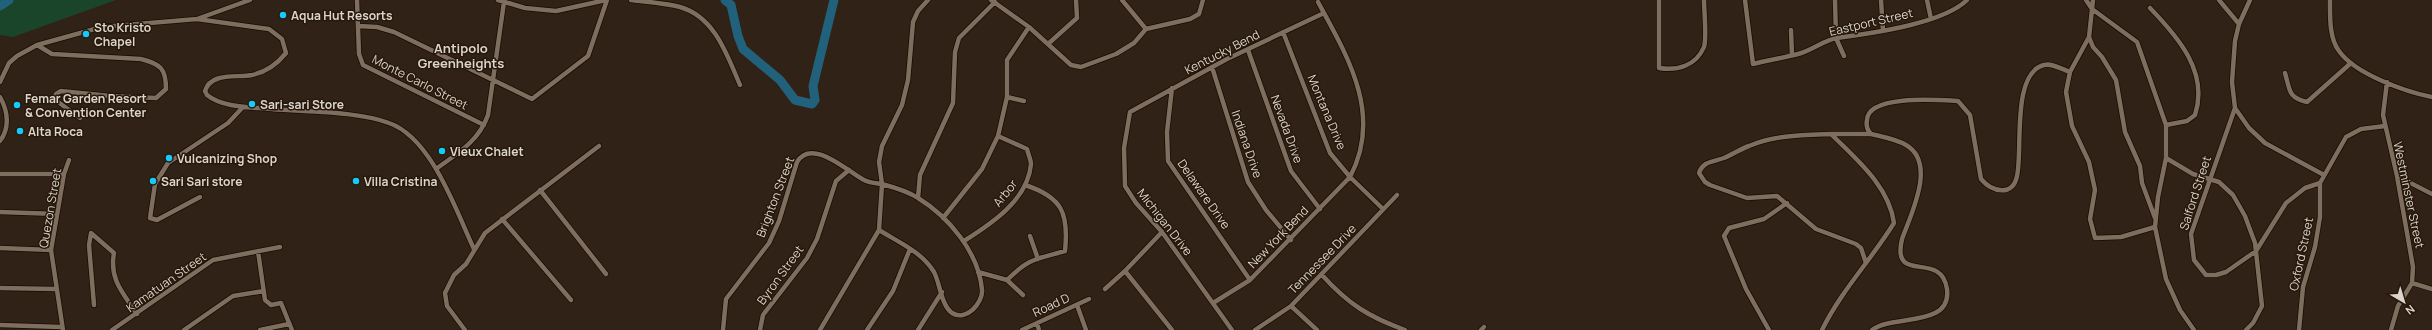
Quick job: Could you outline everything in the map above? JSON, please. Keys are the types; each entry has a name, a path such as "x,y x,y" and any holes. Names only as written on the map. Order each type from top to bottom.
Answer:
{"street":[{"path":"198,19 250,0"},
{"name":"Monte Carlo Street","path":"357,0 359,54 363,64 484,125"},
{"path":"498,0 525,8 556,11 607,0"},
{"path":"358,26 377,27 394,32 528,98 540,95 588,56 607,0"},
{"path":"631,0 681,7 704,20 721,43 740,85"},
{"path":"820,330 879,230 882,184 879,162 882,146 902,105 908,80 913,22 918,11 928,0"},
{"path":"1048,44 1077,18 1076,0"},
{"path":"1122,0 1146,29"},
{"path":"918,198 920,175 953,103 955,52 959,38 993,1 1029,27 1070,65 1081,67 1116,54 1134,42 1146,29 1190,19 1199,14 1203,0"},
{"path":"1659,0 1659,68 1672,71 1686,66 1697,58 1704,46 1704,0"},
{"name":"Eastport Street","path":"1745,0 1753,64 1792,55 1836,38 1853,38 1931,19 1963,4 1967,0"},
{"path":"1882,0 1883,31"},
{"path":"1927,0 1931,19"},
{"path":"2086,0 2092,9 2137,42 2166,125 2166,158 2155,227 2166,279 2180,310 2194,330"},
{"path":"2093,0 2089,36 2070,72 2066,92 2072,126 2089,162 2095,190 2090,219 2095,238 2121,237 2155,227"},
{"path":"2219,0 2239,24"},
{"path":"2250,0 2239,24 2233,60 2235,108 2249,128 2265,143 2324,175"},
{"path":"2330,0 2331,27 2338,51 2351,64 2415,94 2432,97"},
{"path":"1834,1 1836,38 1844,56"},
{"path":"436,168 476,139 484,125 504,2"},
{"path":"1318,2 1347,54 1364,107 1364,132 1360,159 1350,177"},
{"path":"2150,8 2188,53 2199,81 2195,115 2187,120 2166,125"},
{"name":"Kentucky Bend","path":"1130,112 1212,67 1324,13"},
{"path":"0,82 9,63 17,56 37,45 102,27 198,19 269,29 282,39 286,53 278,63 253,75 222,78 207,85 205,91 210,98 243,107 367,118 390,123 411,137 436,168 474,249"},
{"path":"943,218 982,169 998,136 1007,97 1007,60 1029,27"},
{"path":"1791,30 1792,55"},
{"name":"Montana Drive","path":"1283,32 1330,153 1350,177 1383,209"},
{"path":"2089,36 2093,47 2106,63 2116,80 2125,132 2140,166 2142,183 2156,220"},
{"path":"37,45 52,54 141,59 152,61 164,69 166,74 166,89 156,98 110,96 61,91 56,94 54,99 80,118"},
{"name":"Nevada Drive","path":"1248,50 1291,171 1320,209"},
{"path":"1871,134 1867,126 1867,117 1870,111 1886,103 1915,99 1958,101 1970,115 1981,179 1994,190 2006,190 2012,187 2018,175 2021,101 2025,87 2032,74 2043,65 2049,64 2070,72"},
{"path":"2285,73 2291,94 2297,100 2307,102 2351,64"},
{"name":"Indiana Drive","path":"1212,67 1248,182 1266,210 1291,240"},
{"name":"Westminster Street","path":"2387,82 2383,115 2398,176 2413,267 2412,283"},
{"name":"Delaware Drive","path":"1172,88 1167,132 1168,161 1250,280"},
{"path":"0,97 7,116 6,128 0,141"},
{"path":"1007,97 1024,101"},
{"path":"200,197 157,220 150,218 155,184 168,163 228,123 243,107"},
{"name":"Salford Street","path":"2235,108 2191,234 2194,260 2206,275 2216,275 2226,272 2256,250 2286,203 2305,188 2320,183"},
{"name":"Michigan Drive","path":"1130,112 1124,148 1125,186 1136,203 1162,232 1232,330"},
{"path":"2320,183 2346,137 2361,129 2385,126"},
{"path":"1866,263 1861,248 1856,244 1816,229 1777,196 1771,195 1747,198 1710,185 1701,177 1701,168 1706,164 1724,158 1750,145 1772,139 1805,134 1871,134 1894,140 1908,146 1920,160 1921,184 1902,239 1900,248 1902,259 1909,265 1933,268 1939,273 1945,283 1947,297 1942,308 1936,314 1887,322 1872,330"},
{"path":"1822,330 1844,292 1894,223 1892,208 1871,174 1831,134"},
{"name":"Arbor","path":"964,241 994,221 1012,203 1025,185 1031,164 1027,149 998,136"},
{"path":"465,330 447,306 445,293 454,275 466,264 485,233 599,146"},
{"name":"Brighton Street","path":"723,330 726,299 769,243 779,221 797,162 803,155 809,153 833,160 849,170"},
{"path":"2166,158 2193,174 2219,182 2233,195 2250,227 2256,250 2262,306 2253,323 2246,330"},
{"name":"Quezon Street","path":"62,328 50,250 64,174 70,160"},
{"path":"849,170 869,183 882,184 918,198 943,218 964,241 978,272 982,292 977,306 967,314 958,315 951,312 934,272 910,249 879,230"},
{"name":"Byron Street","path":"760,330 763,315 807,258 817,239 836,181 849,170"},
{"path":"0,174 64,174"},
{"path":"2398,176 2432,194"},
{"name":"New York Bend","path":"1213,303 1250,280 1291,240 1350,177"},
{"name":"Oxford Street","path":"2299,330 2303,287 2315,247 2320,217 2320,183"},
{"path":"1007,280 1022,265 1065,251 1065,218 1055,198 1025,185"},
{"path":"540,190 606,274"},
{"name":"Tennessee Drive","path":"1255,330 1291,306 1397,195"},
{"path":"1769,330 1746,289 1724,236 1729,228 1764,219 1787,203"},
{"path":"0,212 57,214"},
{"path":"502,219 571,300"},
{"path":"1105,288 1125,271 1162,232"},
{"path":"94,305 89,245 91,233 114,253 111,268 119,289 137,314"},
{"path":"1030,236 1038,259"},
{"name":"Kamatuan Street","path":"115,329 213,260 280,247"},
{"path":"0,248 50,250"},
{"path":"867,330 893,291 910,249"},
{"path":"258,251 265,300 269,304 281,303 292,330"},
{"path":"1125,271 1172,330"},
{"path":"978,272 1007,280 1023,295"},
{"path":"1322,275 1353,306 1381,321 1405,330"},
{"path":"2391,330 2398,306 2412,283 2432,289"},
{"path":"0,288 55,289"},
{"path":"184,330 233,296 264,291"},
{"path":"918,330 942,292"},
{"name":"Road D","path":"1022,330 1089,299"},
{"path":"1077,305 1086,330"},
{"path":"1291,306 1317,330"},
{"path":"1037,323 1039,330"},
{"path":"260,330 289,324"},
{"path":"0,325 62,328"}],"green space":[{"path":"0,0 116,0 13,37 0,35"}],"waterway":[{"path":"0,6 9,0"},
{"path":"725,0 731,5 738,36 743,49 780,80 795,100 812,104 815,100 813,86 834,0"}],"place":[{"name":"Aqua Hut Resorts","path":"283,15"},
{"name":"Sto Kristo Chapel","path":"86,34"},
{"name":"Sari-sari Store","path":"252,104"},
{"name":"Femar Garden Resort & Convention Center","path":"17,105"},
{"name":"Alta Roca","path":"20,131"},
{"name":"Vieux Chalet","path":"442,151"},
{"name":"Vulcanizing Shop","path":"169,158"},
{"name":"Sari Sari store","path":"153,181"},
{"name":"Villa Cristina","path":"356,181"}],"district":[{"name":"Antipolo Greenheights","path":"461,56"}]}
